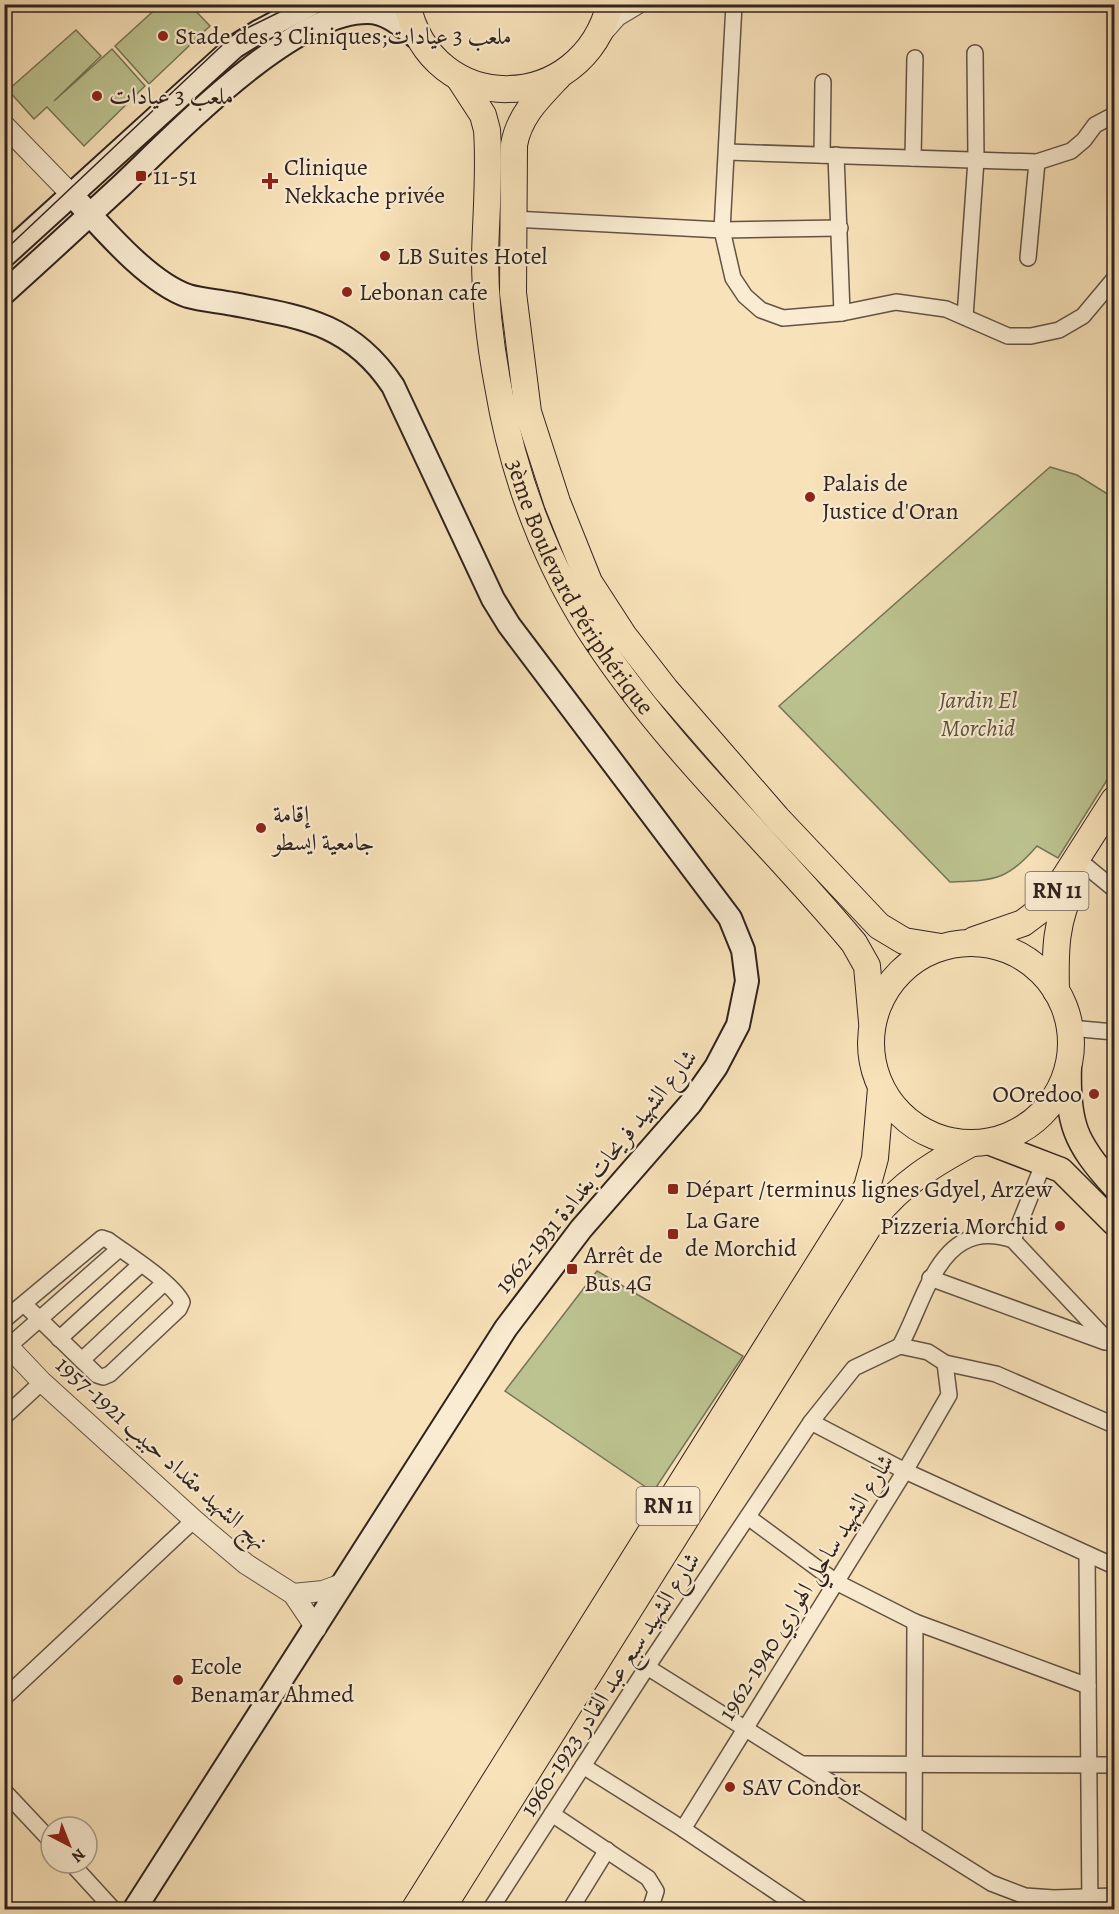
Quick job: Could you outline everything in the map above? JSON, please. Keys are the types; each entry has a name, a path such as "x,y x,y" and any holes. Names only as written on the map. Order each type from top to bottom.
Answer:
{"highway":[{"path":"407,4 419,39 444,68 459,78 498,90 539,86 558,77 581,60 599,38 610,4"},
{"name":"3ème Boulevard Périphérique","path":"558,77 530,107 517,128 514,145 513,293 528,412 557,502 589,582 624,636 666,690 777,818 879,926 904,941 954,944"},
{"name":"3ème Boulevard Périphérique","path":"459,78 483,115 487,130 485,259 497,386 507,433 522,483 552,560 596,640 645,707 711,785 854,943 867,966 872,1022"},
{"name":"RN 11","path":"954,944 1023,923 1047,905 1114,800"},
{"name":"RN 11","path":"1056,991 1055,954 1058,925 1063,907 1114,820"},
{"path":"983,943 1015,952 1043,972 1064,1006 1070,1028 1069,1065 1058,1092 1040,1115 1016,1132 980,1142 956,1142 926,1133 900,1114 881,1088 871,1056 872,1022 883,994 897,975 914,960 954,944 983,943"},
{"name":"RN 11","path":"414,1910 867,1187 875,1158 881,1088"},
{"name":"RN 11","path":"441,1910 874,1218 890,1197 910,1179 980,1142"}],"main road":[{"path":"4,256 234,47 311,4"},
{"path":"4,293 253,67 307,31 352,13 370,12 385,15 419,39"},
{"name":"شارع الشهيد فريحات بغدادة 1931-1962","path":"71,194 161,283 188,296 273,311 319,323 345,336 380,367 393,386 493,599 509,625 730,918 743,950 747,981 738,1025 716,1067 690,1104 580,1229 538,1282 476,1372 316,1628 134,1910"},
{"path":"1069,1065 1068,1106 1074,1127 1092,1159 1114,1186"},
{"path":"980,1142 1044,1162 1076,1182 1114,1222"}],"street":[{"path":"599,38 617,16 637,4"},
{"path":"734,4 722,230 733,278 745,296 761,310 783,318 843,313 896,302 946,309 1008,336 1031,336 1059,330 1083,316 1114,279"},
{"path":"965,316 976,160 975,53"},
{"path":"913,158 915,58"},
{"path":"824,82 829,155 840,228 843,313"},
{"path":"727,152 1037,162 1071,151 1095,125 1114,115"},
{"path":"4,125 71,194"},
{"path":"1028,258 1037,162"},
{"path":"513,219 722,230 840,228"},
{"path":"1086,866 1114,889"},
{"path":"1070,1028 1114,1032"},
{"path":"1013,1240 1044,1162"},
{"path":"1112,1344 1013,1240 994,1234 955,1245 930,1278 900,1346 928,1352 945,1363 996,1374 1114,1425"},
{"path":"4,1320 25,1305 95,1241 102,1238 108,1240 179,1295 182,1302 179,1309 111,1374 103,1377 97,1375 25,1305"},
{"path":"7,1344 41,1321 119,1249"},
{"path":"59,1339 140,1265"},
{"path":"930,1278 1112,1344"},
{"path":"82,1360 164,1283"},
{"name":"نهج الشهيد مقداد حبيب 1921-1957","path":"7,1344 42,1382 194,1520 246,1564 293,1594"},
{"name":"شارع الشهيد سبع عبد القادر 1923-1960","path":"490,1910 647,1667 811,1422 854,1368 900,1346"},
{"name":"شارع الشهيد ساحلي الهواري 1940-1962","path":"683,1829 905,1471 949,1395 945,1363"},
{"path":"4,1417 42,1382"},
{"path":"811,1422 905,1471 1114,1566"},
{"path":"748,1517 836,1582 915,1622 1088,1686"},
{"path":"4,1698 194,1520"},
{"path":"1087,1554 1089,1903"},
{"path":"316,1628 293,1594 323,1591 342,1584"},
{"path":"914,1835 915,1622"},
{"path":"647,1667 1022,1903 1089,1903 1114,1896"},
{"path":"802,1764 1114,1765"},
{"path":"583,1766 683,1829 803,1910"},
{"path":"4,1791 39,1828"},
{"path":"552,1814 648,1878 656,1891 650,1910"},
{"path":"570,1910 607,1850"},
{"path":"82,1875 114,1910"}],"green space":[{"name":"Stade des 3 Cliniques;ملعب 3 عيادات","path":"160,5 190,5 210,26 149,84 115,46"},
{"path":"76,30 101,56 54,101 112,49 145,86 84,146 47,107 34,119 8,90"},
{"name":"Jardin El Morchid","path":"1050,467 1077,475 1114,498 1114,769 1058,858 1037,846 1017,866 999,876 950,882 779,706"},
{"path":"597,1271 743,1356 653,1492 505,1391"}],"tram line":[{"path":"4,251 233,35 296,4"}],"place":[{"name":"Stade des 3 Cliniques;ملعب 3 عيادات","path":"163,36"},
{"name":"ملعب 3 عيادات","path":"97,96"},
{"name":"11-51","path":"141,176"},
{"name":"Clinique Nekkache privée","path":"270,181"},
{"name":"LB Suites Hotel","path":"385,256"},
{"name":"Lebonan cafe","path":"347,292"},
{"name":"Palais de Justice d'Oran","path":"810,497"},
{"name":"إقامة جامعية ايسطو","path":"261,828"},
{"name":"OOredoo","path":"1094,1094"},
{"name":"Départ /terminus lignes Gdyel, Arzew","path":"673,1189"},
{"name":"Pizzeria Morchid","path":"1060,1226"},
{"name":"La Gare de Morchid","path":"673,1234"},
{"name":"Arrêt de Bus 4G","path":"572,1269"},
{"name":"Ecole Benamar Ahmed","path":"178,1680"},
{"name":"SAV Condor","path":"730,1787"}]}
